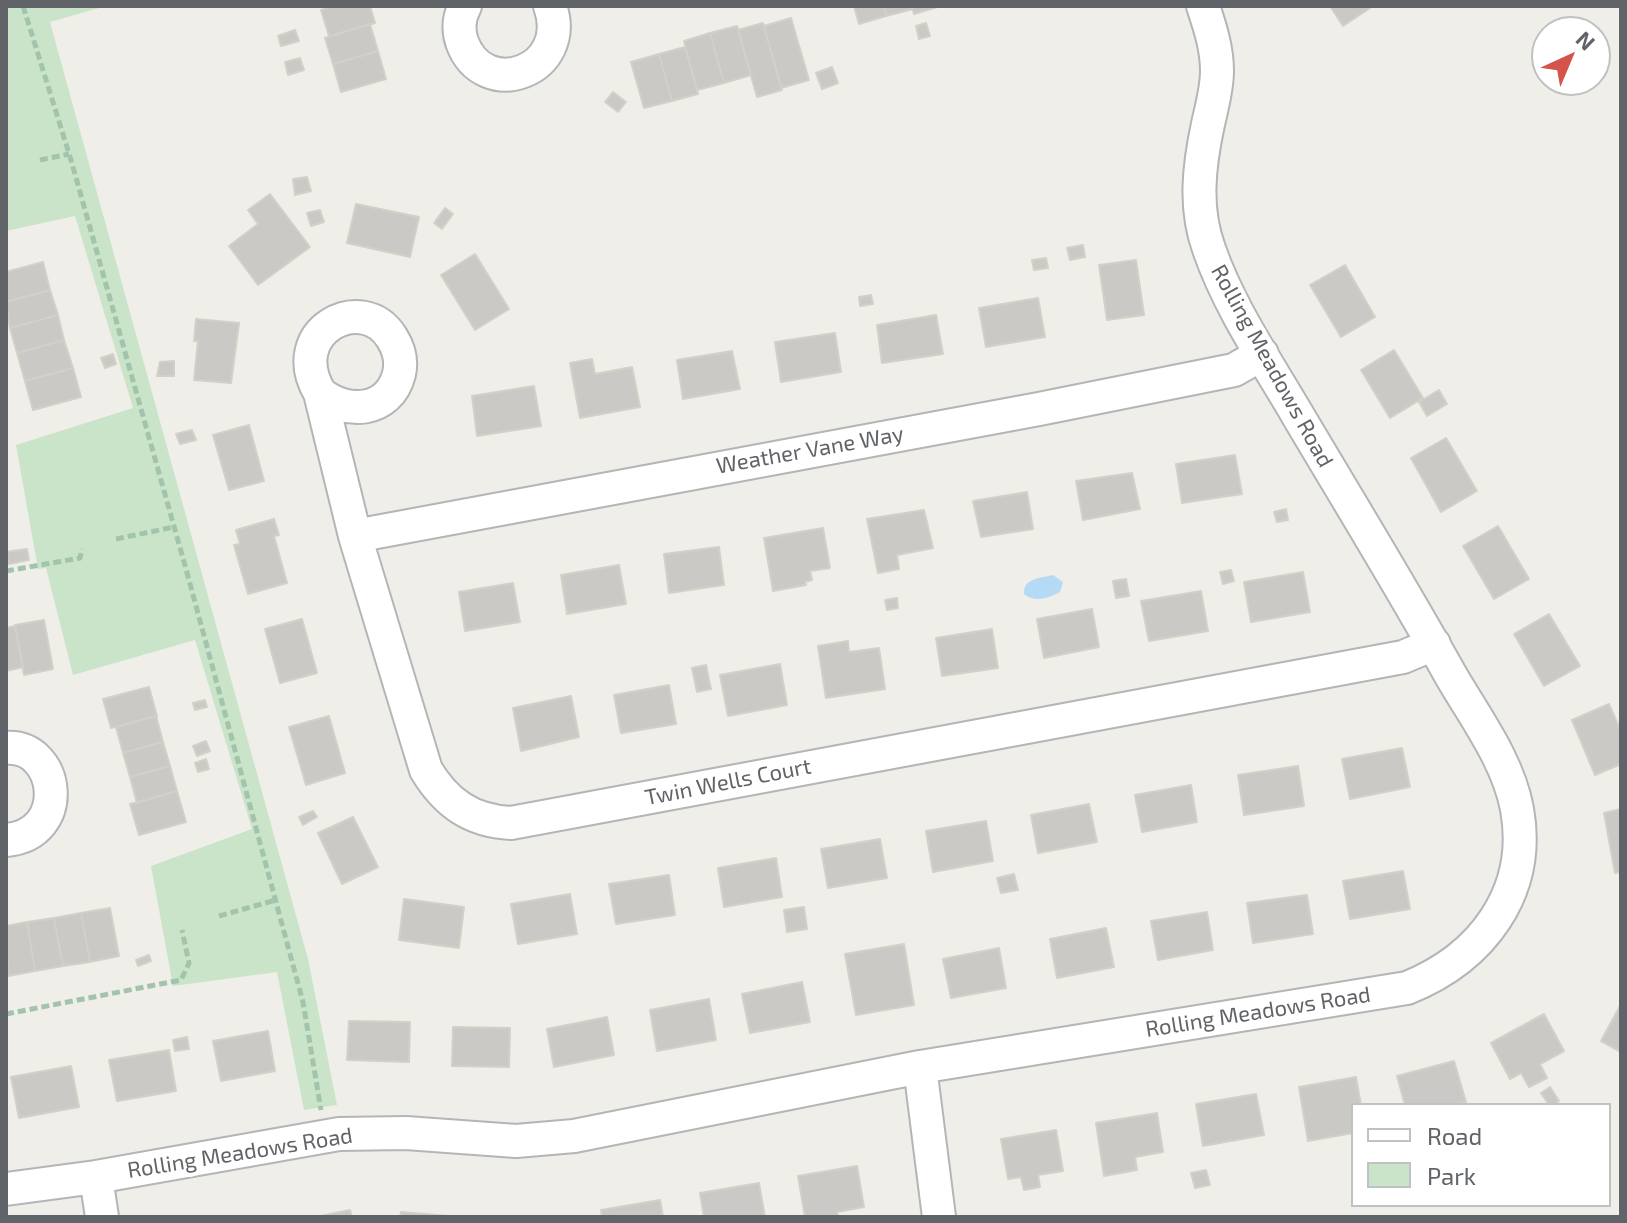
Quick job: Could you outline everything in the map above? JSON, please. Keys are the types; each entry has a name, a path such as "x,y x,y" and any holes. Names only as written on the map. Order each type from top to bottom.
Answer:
{"street":[{"path":"465,6 459,24 465,50 483,68 507,75 531,68 550,49 554,20 550,6"},
{"name":"Rolling Meadows Road","path":"6,1189 96,1177 339,1134 406,1133 516,1141 562,1137 920,1067 1407,988 1433,978 1477,945 1494,923 1507,898 1519,846 1518,813 1504,768 1262,354 1217,270 1208,246 1199,203 1203,146 1217,69 1213,36 1203,6"},
{"name":"Weather Vane Way","path":"355,536 1234,370 1262,354"},
{"name":"Twin Wells Court","path":"320,393 355,536 426,770 449,801 464,812 495,822 511,823 1403,657 1434,644"},
{"path":"6,748 14,747 27,752 47,771 53,797 43,822 22,839 6,840"},
{"path":"920,1067 939,1217"},
{"path":"96,1177 102,1217"}],"path":[{"path":"23,6 69,154 276,900 303,1002 321,1115"},
{"path":"40,160 69,154"},
{"path":"116,539 174,527"},
{"path":"6,571 80,558 84,552 82,549"},
{"path":"219,916 276,900"},
{"path":"6,1014 176,982 185,976 189,967 182,930"}],"green space":[{"path":"6,6 106,6 50,22 308,959 337,1105 304,1110 277,972 173,986 151,866 252,829 195,640 73,675 46,568 38,569 16,445 133,408 75,216 6,231"}],"water":[{"path":"1053,575 1063,582 1060,592 1037,599 1024,594 1030,582"}],"building":[{"path":"335,6 370,6 375,23 329,36 321,10"},
{"path":"854,6 884,6 886,16 859,24"},
{"path":"884,6 912,6 913,9 886,16"},
{"path":"912,6 941,6 914,14"},
{"path":"1330,6 1373,6 1343,26"},
{"path":"791,18 809,80 781,88 764,26"},
{"path":"763,23 782,90 757,97 738,30"},
{"path":"926,23 930,36 919,39 916,26"},
{"path":"370,24 378,51 333,64 325,38"},
{"path":"737,26 751,75 724,83 710,33"},
{"path":"295,30 299,41 281,46 278,36"},
{"path":"710,33 724,83 697,90 684,41"},
{"path":"685,47 698,94 672,101 659,54"},
{"path":"378,51 386,79 341,92 333,64"},
{"path":"659,54 672,101 644,108 631,62"},
{"path":"300,58 304,70 288,75 285,62"},
{"path":"832,67 838,83 822,89 816,73"},
{"path":"613,92 626,102 618,112 605,102"},
{"path":"307,177 311,191 295,195 293,179"},
{"path":"270,194 310,247 258,285 229,246 258,224 248,210"},
{"path":"356,204 419,217 410,257 347,243"},
{"path":"445,208 453,214 442,229 434,223"},
{"path":"320,210 324,222 311,226 307,213"},
{"path":"1083,245 1085,257 1070,260 1067,248"},
{"path":"475,254 509,309 475,330 441,275"},
{"path":"1046,258 1048,268 1034,270 1032,260"},
{"path":"1136,260 1144,315 1107,320 1099,265"},
{"path":"43,262 50,290 6,302 6,272"},
{"path":"1345,265 1375,317 1341,337 1310,285"},
{"path":"50,290 58,315 10,328 6,302"},
{"path":"871,295 873,304 860,306 859,297"},
{"path":"1038,298 1045,337 986,347 979,308"},
{"path":"58,315 64,340 17,353 10,328"},
{"path":"936,315 943,354 882,363 877,325"},
{"path":"196,319 239,323 231,383 194,380 198,341 194,341"},
{"path":"835,333 841,372 781,382 775,342"},
{"path":"64,340 73,368 25,381 17,353"},
{"path":"1394,350 1423,398 1390,418 1361,370"},
{"path":"732,351 740,389 683,399 677,360"},
{"path":"113,354 116,364 105,368 101,358"},
{"path":"592,359 595,374 632,367 640,407 580,418 570,363"},
{"path":"174,361 174,376 157,376 160,362"},
{"path":"73,368 81,397 33,410 25,381"},
{"path":"534,386 541,426 477,436 472,396"},
{"path":"1439,390 1447,404 1427,416 1419,402"},
{"path":"249,425 264,481 229,490 213,435"},
{"path":"192,430 196,440 180,444 176,434"},
{"path":"1446,438 1477,491 1441,512 1411,458"},
{"path":"1235,455 1242,494 1182,503 1176,464"},
{"path":"1132,473 1140,509 1083,520 1076,481"},
{"path":"1027,492 1033,529 981,537 973,501"},
{"path":"1286,509 1288,520 1277,522 1274,512"},
{"path":"924,510 933,548 897,555 899,569 878,573 867,519"},
{"path":"274,519 279,535 274,536 287,583 248,594 234,545 240,544 236,530"},
{"path":"1498,526 1529,579 1494,599 1463,546"},
{"path":"823,528 830,568 810,571 812,580 805,582 806,585 773,591 764,538"},
{"path":"719,547 724,585 669,593 664,554"},
{"path":"27,549 29,560 9,564 6,552"},
{"path":"619,565 626,604 567,614 561,575"},
{"path":"1231,570 1234,581 1223,584 1220,572"},
{"path":"1303,572 1310,612 1251,622 1244,582"},
{"path":"1126,579 1129,596 1116,598 1113,581"},
{"path":"513,583 520,622 465,631 459,592"},
{"path":"1201,591 1208,631 1149,641 1141,601"},
{"path":"897,598 898,608 887,610 885,600"},
{"path":"1092,609 1099,647 1044,658 1037,619"},
{"path":"1549,614 1580,666 1544,686 1514,634"},
{"path":"302,619 317,673 280,683 265,629"},
{"path":"44,620 53,669 24,675 15,625"},
{"path":"15,626 23,667 6,671 6,628"},
{"path":"992,629 998,668 942,676 936,638"},
{"path":"848,641 849,652 879,648 885,689 826,698 818,646"},
{"path":"780,664 787,705 728,716 720,675"},
{"path":"706,665 711,689 697,692 692,668"},
{"path":"669,685 676,724 621,733 614,695"},
{"path":"149,687 157,716 111,728 103,699"},
{"path":"571,696 579,737 521,751 513,708"},
{"path":"205,700 207,707 195,710 193,703"},
{"path":"1609,704 1621,732 1621,764 1595,775 1572,720"},
{"path":"156,716 163,742 123,753 116,727"},
{"path":"329,716 345,773 306,785 289,727"},
{"path":"206,741 210,751 197,756 193,746"},
{"path":"163,742 170,766 130,777 123,753"},
{"path":"1402,748 1410,787 1350,799 1342,759"},
{"path":"206,759 209,769 198,772 195,763"},
{"path":"170,766 177,791 137,803 130,777"},
{"path":"1298,766 1304,806 1244,815 1238,775"},
{"path":"1191,785 1197,822 1142,832 1135,795"},
{"path":"177,791 186,822 139,835 130,804"},
{"path":"1089,804 1097,842 1038,853 1031,815"},
{"path":"1621,809 1621,872 1615,873 1604,813"},
{"path":"313,811 317,817 303,825 299,817"},
{"path":"353,817 378,867 342,884 318,833"},
{"path":"986,821 993,861 933,872 926,831"},
{"path":"880,839 887,878 828,888 821,849"},
{"path":"776,858 782,897 724,907 718,868"},
{"path":"1403,871 1410,909 1350,919 1343,881"},
{"path":"1014,874 1018,890 1001,893 997,878"},
{"path":"669,875 675,915 616,924 609,884"},
{"path":"570,894 577,934 518,944 511,904"},
{"path":"1307,895 1313,934 1253,943 1247,903"},
{"path":"404,899 464,907 459,948 399,940"},
{"path":"804,907 807,929 787,932 784,910"},
{"path":"110,908 119,956 90,962 81,913"},
{"path":"1207,912 1213,950 1158,960 1151,921"},
{"path":"81,913 90,962 63,966 54,918"},
{"path":"54,918 63,966 35,971 27,922"},
{"path":"27,922 35,971 8,976 6,926"},
{"path":"1106,928 1114,967 1057,978 1050,939"},
{"path":"904,944 914,1005 856,1015 845,954"},
{"path":"999,948 1006,988 951,998 943,959"},
{"path":"149,955 151,961 138,966 136,960"},
{"path":"802,982 810,1022 750,1033 742,994"},
{"path":"709,999 716,1040 657,1051 650,1010"},
{"path":"1621,1004 1621,1052 1601,1041"},
{"path":"1544,1014 1564,1051 1540,1064 1547,1078 1529,1087 1521,1073 1510,1079 1491,1043"},
{"path":"607,1017 614,1055 554,1067 547,1029"},
{"path":"349,1021 410,1022 409,1062 347,1060"},
{"path":"453,1027 510,1028 509,1067 452,1066"},
{"path":"268,1031 275,1071 221,1081 213,1041"},
{"path":"187,1037 189,1049 175,1051 173,1040"},
{"path":"169,1050 176,1091 117,1101 109,1060"},
{"path":"1454,1061 1466,1102 1404,1103 1397,1076"},
{"path":"71,1066 79,1107 19,1118 11,1077"},
{"path":"1356,1077 1361,1103 1351,1103 1351,1133 1308,1141 1299,1087"},
{"path":"1550,1087 1559,1101 1548,1103 1541,1093"},
{"path":"1256,1094 1264,1135 1203,1146 1196,1104"},
{"path":"1157,1113 1163,1152 1135,1157 1137,1170 1104,1176 1096,1123"},
{"path":"1056,1130 1063,1171 1038,1175 1040,1187 1024,1190 1021,1177 1008,1179 1001,1139"},
{"path":"857,1166 864,1207 837,1212 838,1217 805,1217 798,1176"},
{"path":"1206,1170 1210,1185 1195,1188 1191,1173"},
{"path":"759,1183 765,1217 704,1217 700,1193"},
{"path":"660,1200 663,1217 602,1217 601,1210"},
{"path":"350,1210 352,1217 316,1217"},
{"path":"401,1212 461,1217 400,1217"}]}
